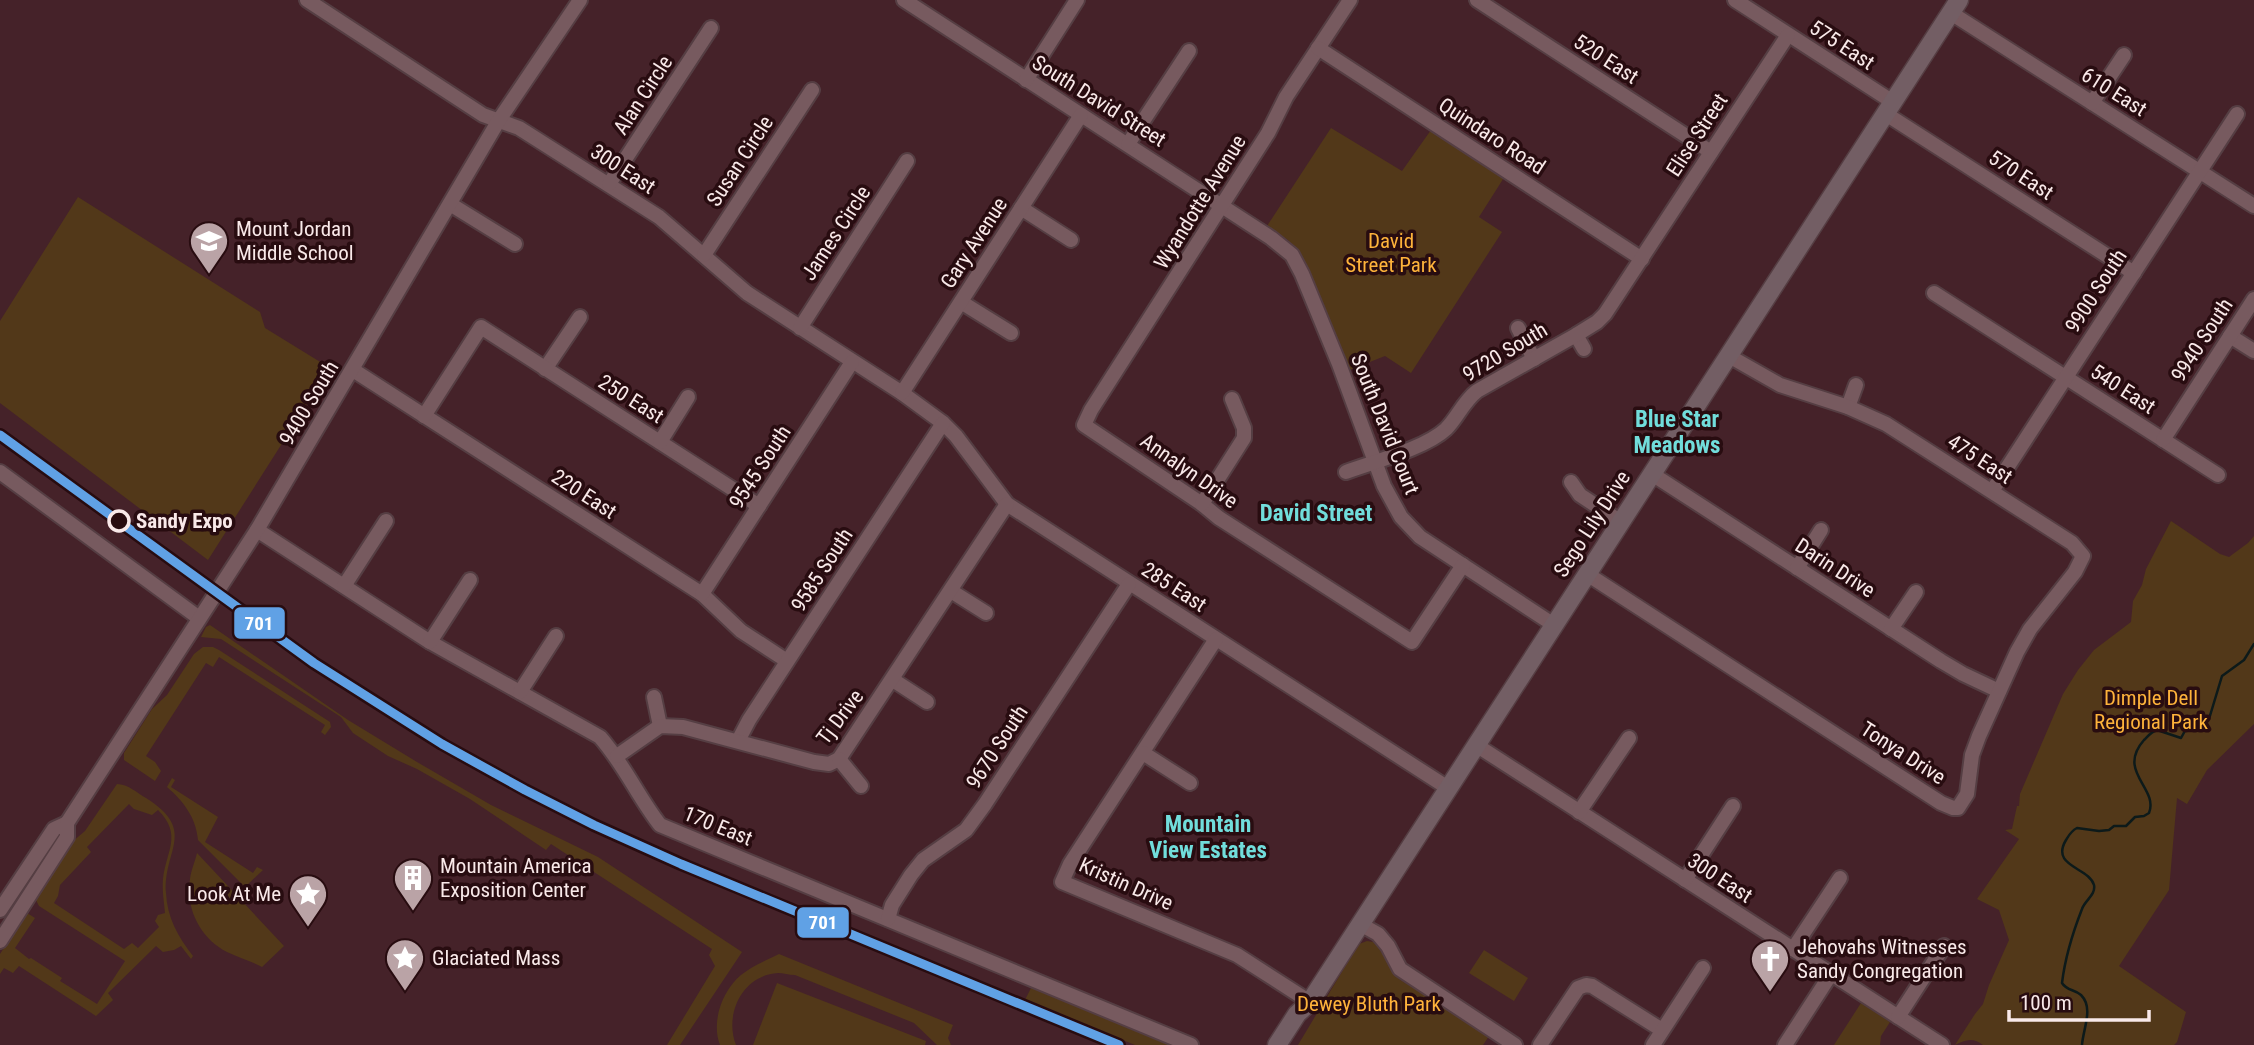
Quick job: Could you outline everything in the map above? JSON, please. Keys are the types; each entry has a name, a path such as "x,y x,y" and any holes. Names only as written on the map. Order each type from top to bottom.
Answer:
{"main road":[{"name":"Sego Lily Drive","path":"1277,1045 1297,1014 1310,1002 1955,6"},
{"name":"Sego Lily Drive","path":"1289,1045 1305,1019 1310,1002"}],"street":[{"name":"300 East","path":"307,0 484,115 519,128 659,217 747,293 902,393"},
{"name":"9400 South","path":"0,941 67,837 67,823 257,530 499,120 580,0"},
{"name":"South David Street","path":"904,0 922,5 1026,80 1271,238"},
{"path":"1026,80 1077,0"},
{"name":"Wyandotte Avenue","path":"1084,425 1350,0"},
{"name":"520 East","path":"1477,0 1711,152"},
{"name":"575 East","path":"1735,0 1889,108"},
{"name":"610 East","path":"1955,6 2092,103 2254,206"},
{"name":"Alan Circle","path":"609,184 712,28"},
{"name":"Elise Street","path":"1642,259 1788,35"},
{"name":"Quindaro Road","path":"1318,48 1642,259"},
{"path":"1128,144 1189,51"},
{"path":"2092,103 2124,55"},
{"name":"Susan Circle","path":"704,255 812,90"},
{"name":"570 East","path":"1889,108 2134,273"},
{"name":"9900 South","path":"1992,491 2237,114"},
{"name":"Gary Avenue","path":"902,393 1081,115"},
{"name":"James Circle","path":"800,328 907,161"},
{"path":"450,204 515,244"},
{"path":"1021,208 1071,240"},
{"name":"South David Court","path":"1271,238 1292,255 1302,274 1392,502 1420,537 1463,565"},
{"name":"9720 South","path":"1346,472 1433,439 1446,428 1468,398 1477,391 1597,322 1642,259"},
{"name":"540 East","path":"1934,293 2218,475"},
{"name":"9940 South","path":"2163,440 2254,299"},
{"path":"961,302 1011,333"},
{"path":"545,369 580,317"},
{"name":"250 East","path":"424,416 481,327 759,506"},
{"path":"1518,328 1534,359"},
{"path":"1576,335 1584,349"},
{"path":"2230,336 2254,351"},
{"name":"475 East","path":"1729,356 1780,386 1848,407 1904,435 2072,543 2083,556"},
{"name":"9545 South","path":"702,594 852,362"},
{"name":"220 East","path":"353,370 702,594 741,631 787,661"},
{"path":"1848,407 1856,385"},
{"name":"285 East","path":"902,393 956,436 1007,504 1448,788"},
{"path":"660,442 688,397"},
{"path":"1202,504 1244,438 1244,428 1232,399"},
{"name":"9585 South","path":"738,741 787,661 943,423"},
{"name":"Annalyn Drive","path":"1084,425 1219,518 1412,642 1463,565"},
{"path":"0,471 198,618"},
{"name":"Darin Drive","path":"1652,474 1963,674 1999,691"},
{"path":"1571,482 1580,495 1620,522"},
{"name":"Tj Drive","path":"660,726 683,727 814,762 829,764 839,759 1007,504"},
{"path":"344,586 386,521"},
{"name":"170 East","path":"257,530 430,642 600,737 617,757 643,804 660,825 1191,1045"},
{"path":"1797,568 1821,530"},
{"name":"Tonya Drive","path":"1587,574 1941,803 1958,808 1966,799 1972,755 2023,640 2075,572 2083,556"},
{"path":"1463,565 1554,625"},
{"path":"430,642 470,580"},
{"name":"9670 South","path":"888,919 892,905 923,860 966,830 985,804 1129,584"},
{"path":"951,591 986,613"},
{"path":"1892,629 1916,592"},
{"path":"520,692 556,636"},
{"name":"Kristin Drive","path":"1216,639 1070,864 1062,882 1237,956 1310,1002"},
{"path":"893,680 927,702"},
{"path":"617,757 660,726 654,697"},
{"path":"1579,812 1629,738"},
{"name":"300 East","path":"1476,746 1942,1045"},
{"path":"1143,753 1190,783"},
{"path":"839,759 861,786"},
{"path":"1685,880 1734,806"},
{"name":"9400 South","path":"0,910 54,829 67,823"},
{"path":"1793,949 1840,877"},
{"path":"1360,924 1378,934 1400,969 1515,1045"},
{"path":"1898,1017 1944,946"},
{"path":"1653,1045 1703,968"},
{"path":"1785,1045 1832,974"},
{"path":"1540,1045 1578,988 1586,985 1662,1030"}],"green space":[{"name":"David Street Park","path":"1331,128 1402,171 1431,130 1505,176 1479,217 1502,232 1411,373 1385,356 1347,371 1302,256 1288,240 1267,226"},
{"path":"78,197 260,312 265,328 330,368 208,560 0,403 0,321"},
{"name":"Dimple Dell Regional Park","path":"2171,521 2220,554 2229,557 2254,536 2254,724 2207,770 2187,804 2177,798 2169,890 2119,966 2186,1012 2177,1042 2174,1045 1983,1045 1969,1040 1955,1045 1983,1004 2009,940 1999,910 1977,899 2019,839 2005,830 2012,829 2020,794 2063,694 2094,650 2131,622 2133,601"},
{"path":"210,625 348,720 491,805 598,857 742,952 680,1045 667,1045 715,966 709,955 712,949 551,844 546,850 470,799 388,756 353,733 341,717 221,639 201,637"},
{"path":"203,647 219,650 330,722 331,727 325,735 321,732 325,725 219,657 213,667 206,663 146,756 155,762 161,771 155,781 124,760 124,753 152,709 167,695 194,654"},
{"path":"172,778 175,780 171,787 218,817 205,842 253,873 257,867 263,870 245,887 198,840 195,824 188,810 167,787"},
{"path":"117,784 132,789 162,810 171,821 174,831 166,878 169,910 178,934 193,956 191,959 181,946 163,952 156,946 108,993 113,1000 96,1016 19,966 13,973 4,968 0,974 0,954 27,913 35,918 15,948 97,1004 125,961 39,906 36,900 72,842 85,831","holes":["129,804 134,809 152,815 158,810 170,827 171,843 163,879 165,913 158,915 155,921 159,927 138,948 132,943 124,949 54,903 60,885 91,852 87,847"]},
{"path":"197,853 284,946 262,967 218,946 197,922 189,890"},
{"name":"Dewey Bluth Park","path":"1367,941 1378,947 1399,979 1489,1036 1483,1045 1298,1045 1355,950 1359,944"},
{"path":"1484,950 1528,978 1514,1001 1469,973"},
{"path":"779,954 953,1025 948,1038 951,1045 937,1045 914,1023 795,975 778,973 765,975 746,989 739,998 732,1021 736,1045 720,1045 718,1017 728,989 745,972"},
{"path":"777,983 926,1041 925,1045 753,1045"},
{"path":"1031,988 1169,1045 1135,1045 1025,1000"},
{"path":"1861,1003 1890,1022 1881,1036 1880,1045 1834,1045"}],"waterway":[{"path":"2082,1045 2087,1006 2081,995 2062,983 2076,927 2094,885 2091,879 2067,861 2062,849 2077,828 2109,830 2114,826 2126,826 2135,817 2149,813 2151,804 2134,761 2137,751 2144,740 2157,730 2181,738 2191,720 2209,719 2222,676 2244,660 2254,644"}],"transit line":[{"name":"701","path":"0,435 314,663 442,744 525,790 681,864 1119,1045"}],"place":[{"name":"Mount Jordan Middle School","path":"209,275"},
{"name":"Sandy Expo","path":"119,521"},
{"name":"Mountain America Exposition Center","path":"413,912"},
{"name":"Look At Me","path":"308,928"},
{"name":"Glaciated Mass","path":"405,992"},
{"name":"Jehovahs Witnesses Sandy Congregation","path":"1770,993"}],"district":[{"name":"Blue Star Meadows","path":"1677,432"},
{"name":"David Street","path":"1316,513"},
{"name":"Mountain View Estates","path":"1208,837"}]}
